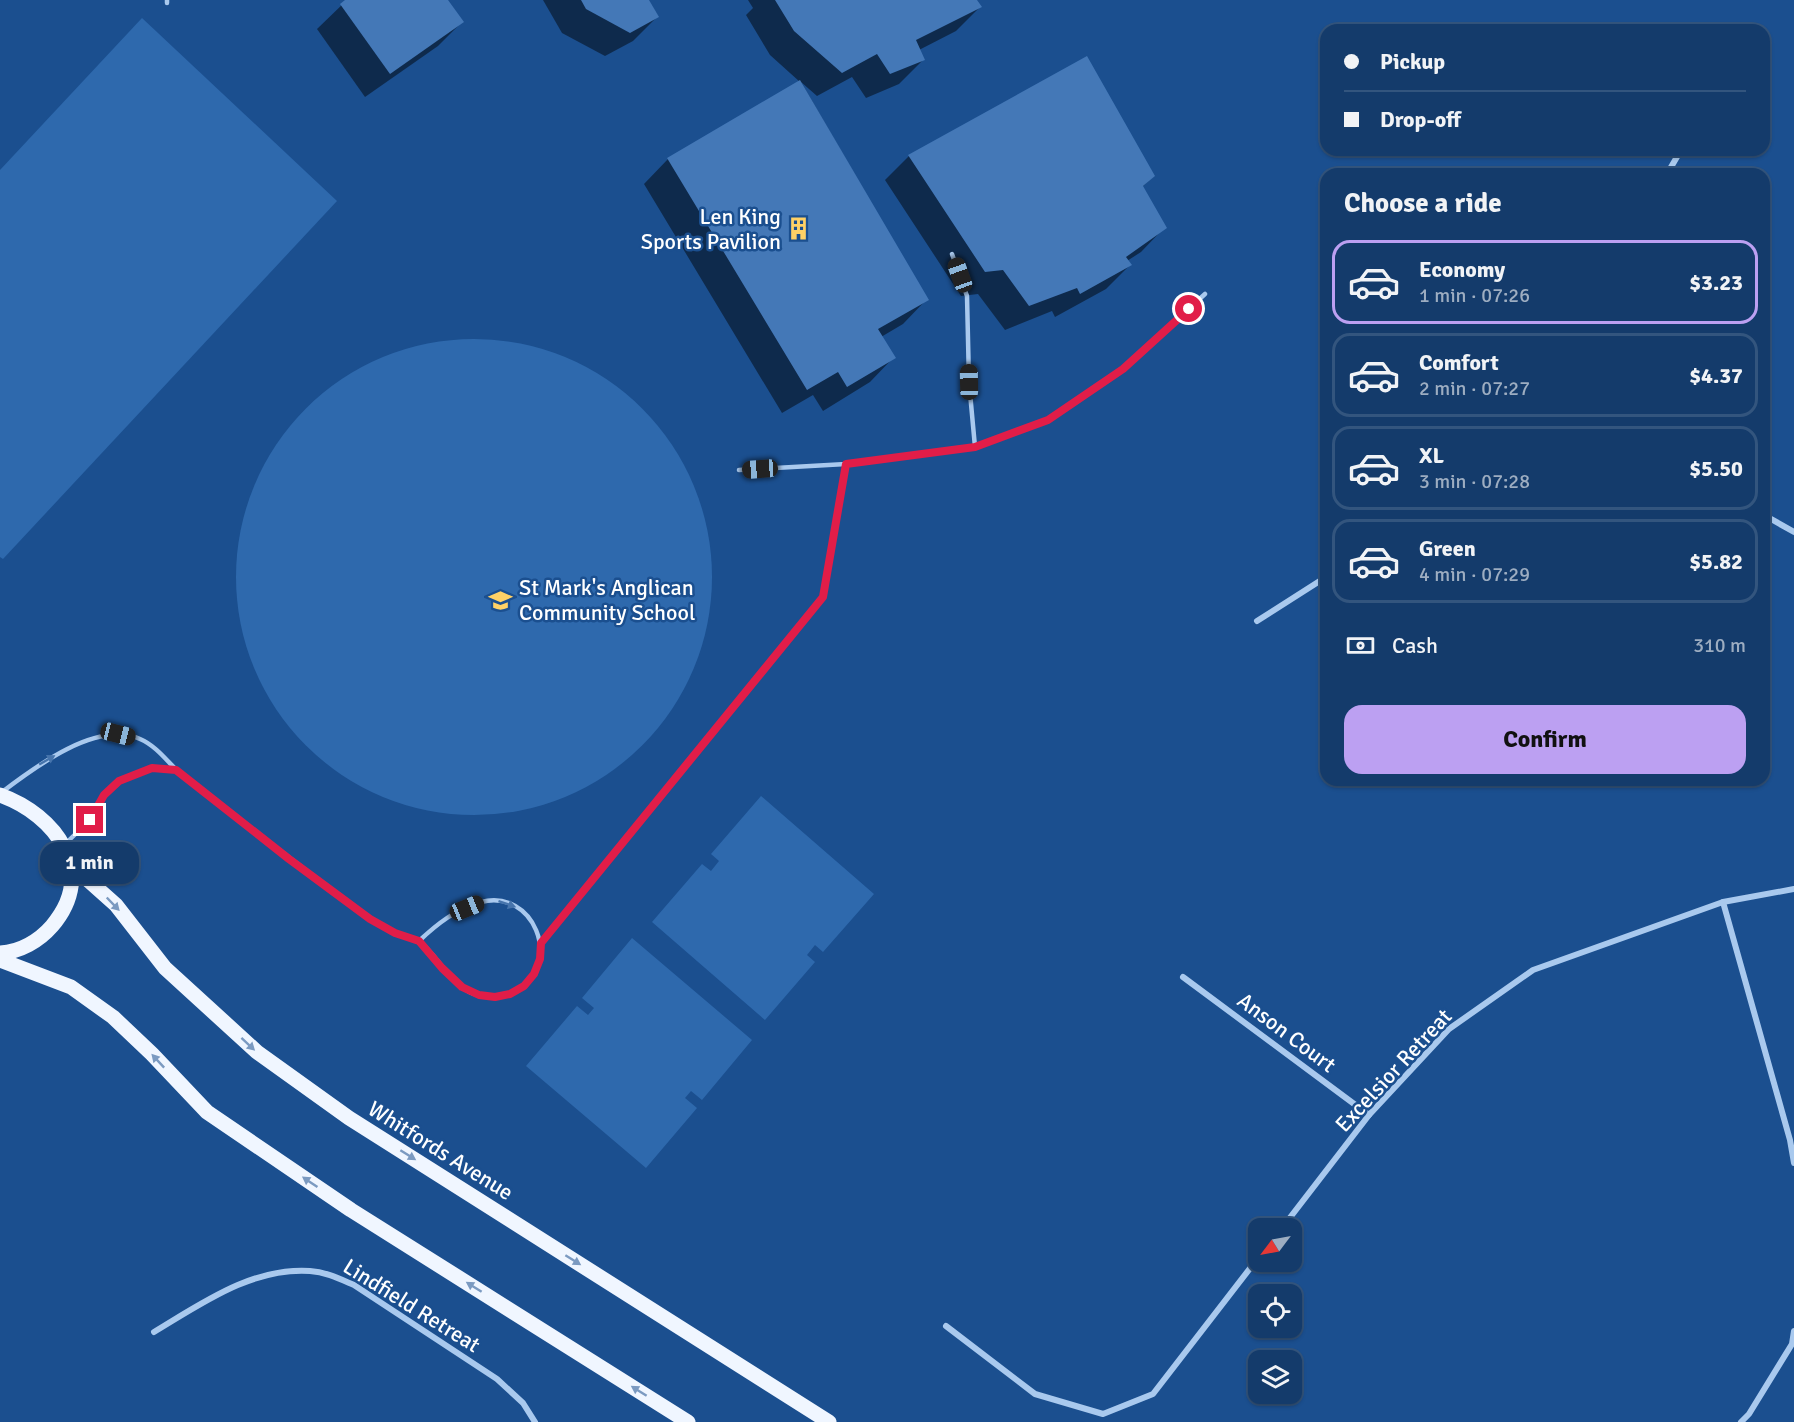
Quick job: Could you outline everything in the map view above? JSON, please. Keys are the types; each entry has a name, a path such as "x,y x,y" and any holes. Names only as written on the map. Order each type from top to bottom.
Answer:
{"main road":[{"path":"0,794 19,801 38,814 54,831 64,845 70,864 71,879 68,899 58,918 44,934 27,946 0,953"},
{"name":"Whitfords Avenue","path":"70,864 116,905 165,968 257,1052 349,1118 829,1422"},
{"path":"0,960 72,987 113,1017 207,1112 351,1210 688,1422"}],"street":[{"path":"1770,518 1794,532"},
{"path":"1257,621 1320,581"},
{"name":"Excelsior Retreat","path":"1290,1218 1369,1115 1449,1029 1533,970 1722,902 1794,890"},
{"path":"1722,902 1790,1140 1794,1164"},
{"name":"Anson Court","path":"1184,977 1369,1115"},
{"name":"Lindfield Retreat","path":"154,1332 210,1298 259,1276 311,1271 333,1275 354,1285 497,1379 523,1403 535,1422"},
{"path":"946,1326 1035,1394 1103,1414 1153,1394 1248,1271"},
{"path":"1741,1422 1749,1414 1792,1344 1794,1331"}],"lane":[{"path":"952,254 967,296 969,382 975,447"},
{"path":"739,471 846,464 975,447 1048,420 1123,369 1205,294"},
{"path":"541,943 823,597 846,464"},
{"path":"0,794 35,767 64,750 118,734 141,739 161,754 176,770 289,859 370,919 395,933 419,941 462,987 479,995 495,997 510,994 524,986 534,974 540,959 541,943 536,928 526,914 513,905 498,901 482,902 455,913 439,923 419,941"},
{"path":"64,845 90,820 104,795 119,781 152,768 176,770"}],"shaded area":[{"path":"142,18 337,201 3,559 0,557 0,170"},
{"path":"474,339 520,343 565,357 606,379 642,409 672,445 694,486 708,531 712,577 708,623 694,668 672,709 642,745 606,775 565,797 520,811 474,815 428,811 383,797 342,775 306,745 276,709 254,668 240,623 236,577 240,531 254,486 276,445 306,409 342,379 383,357 428,343"},
{"path":"761,796 874,894 823,952 815,945 807,955 815,962 765,1020 652,922 702,864 711,871 719,861 711,854"},
{"path":"632,938 752,1040 702,1100 691,1091 685,1098 697,1108 646,1168 526,1066 577,1006 588,1015 594,1008 582,998"}],"building":[{"path":"345,0 448,0 464,22 390,74 340,4"},
{"path":"581,0 649,0 659,17 630,33 586,9"},
{"path":"775,0 977,0 982,7 916,40 925,60 890,74 877,54 842,73 794,31"},
{"path":"1087,56 1155,176 1143,186 1167,228 1126,257 1132,265 1080,294 1077,288 1029,306 1003,270 985,272 908,155"},
{"name":"Len King Sports Pavilion","path":"800,80 929,300 878,329 896,358 847,387 838,372 807,390 667,158"}],"place":[{"name":"Len King Sports Pavilion","path":"799,229"},
{"name":"St Mark's Anglican Community School","path":"501,600"}],"route":[{"path":"90,820 104,795 119,781 152,768 176,770 370,919 395,933 419,941 462,987 479,995 495,997 510,994 524,986 534,974 540,959 541,943 823,597 846,464 975,447 1048,420 1123,369 1189,309"}]}
